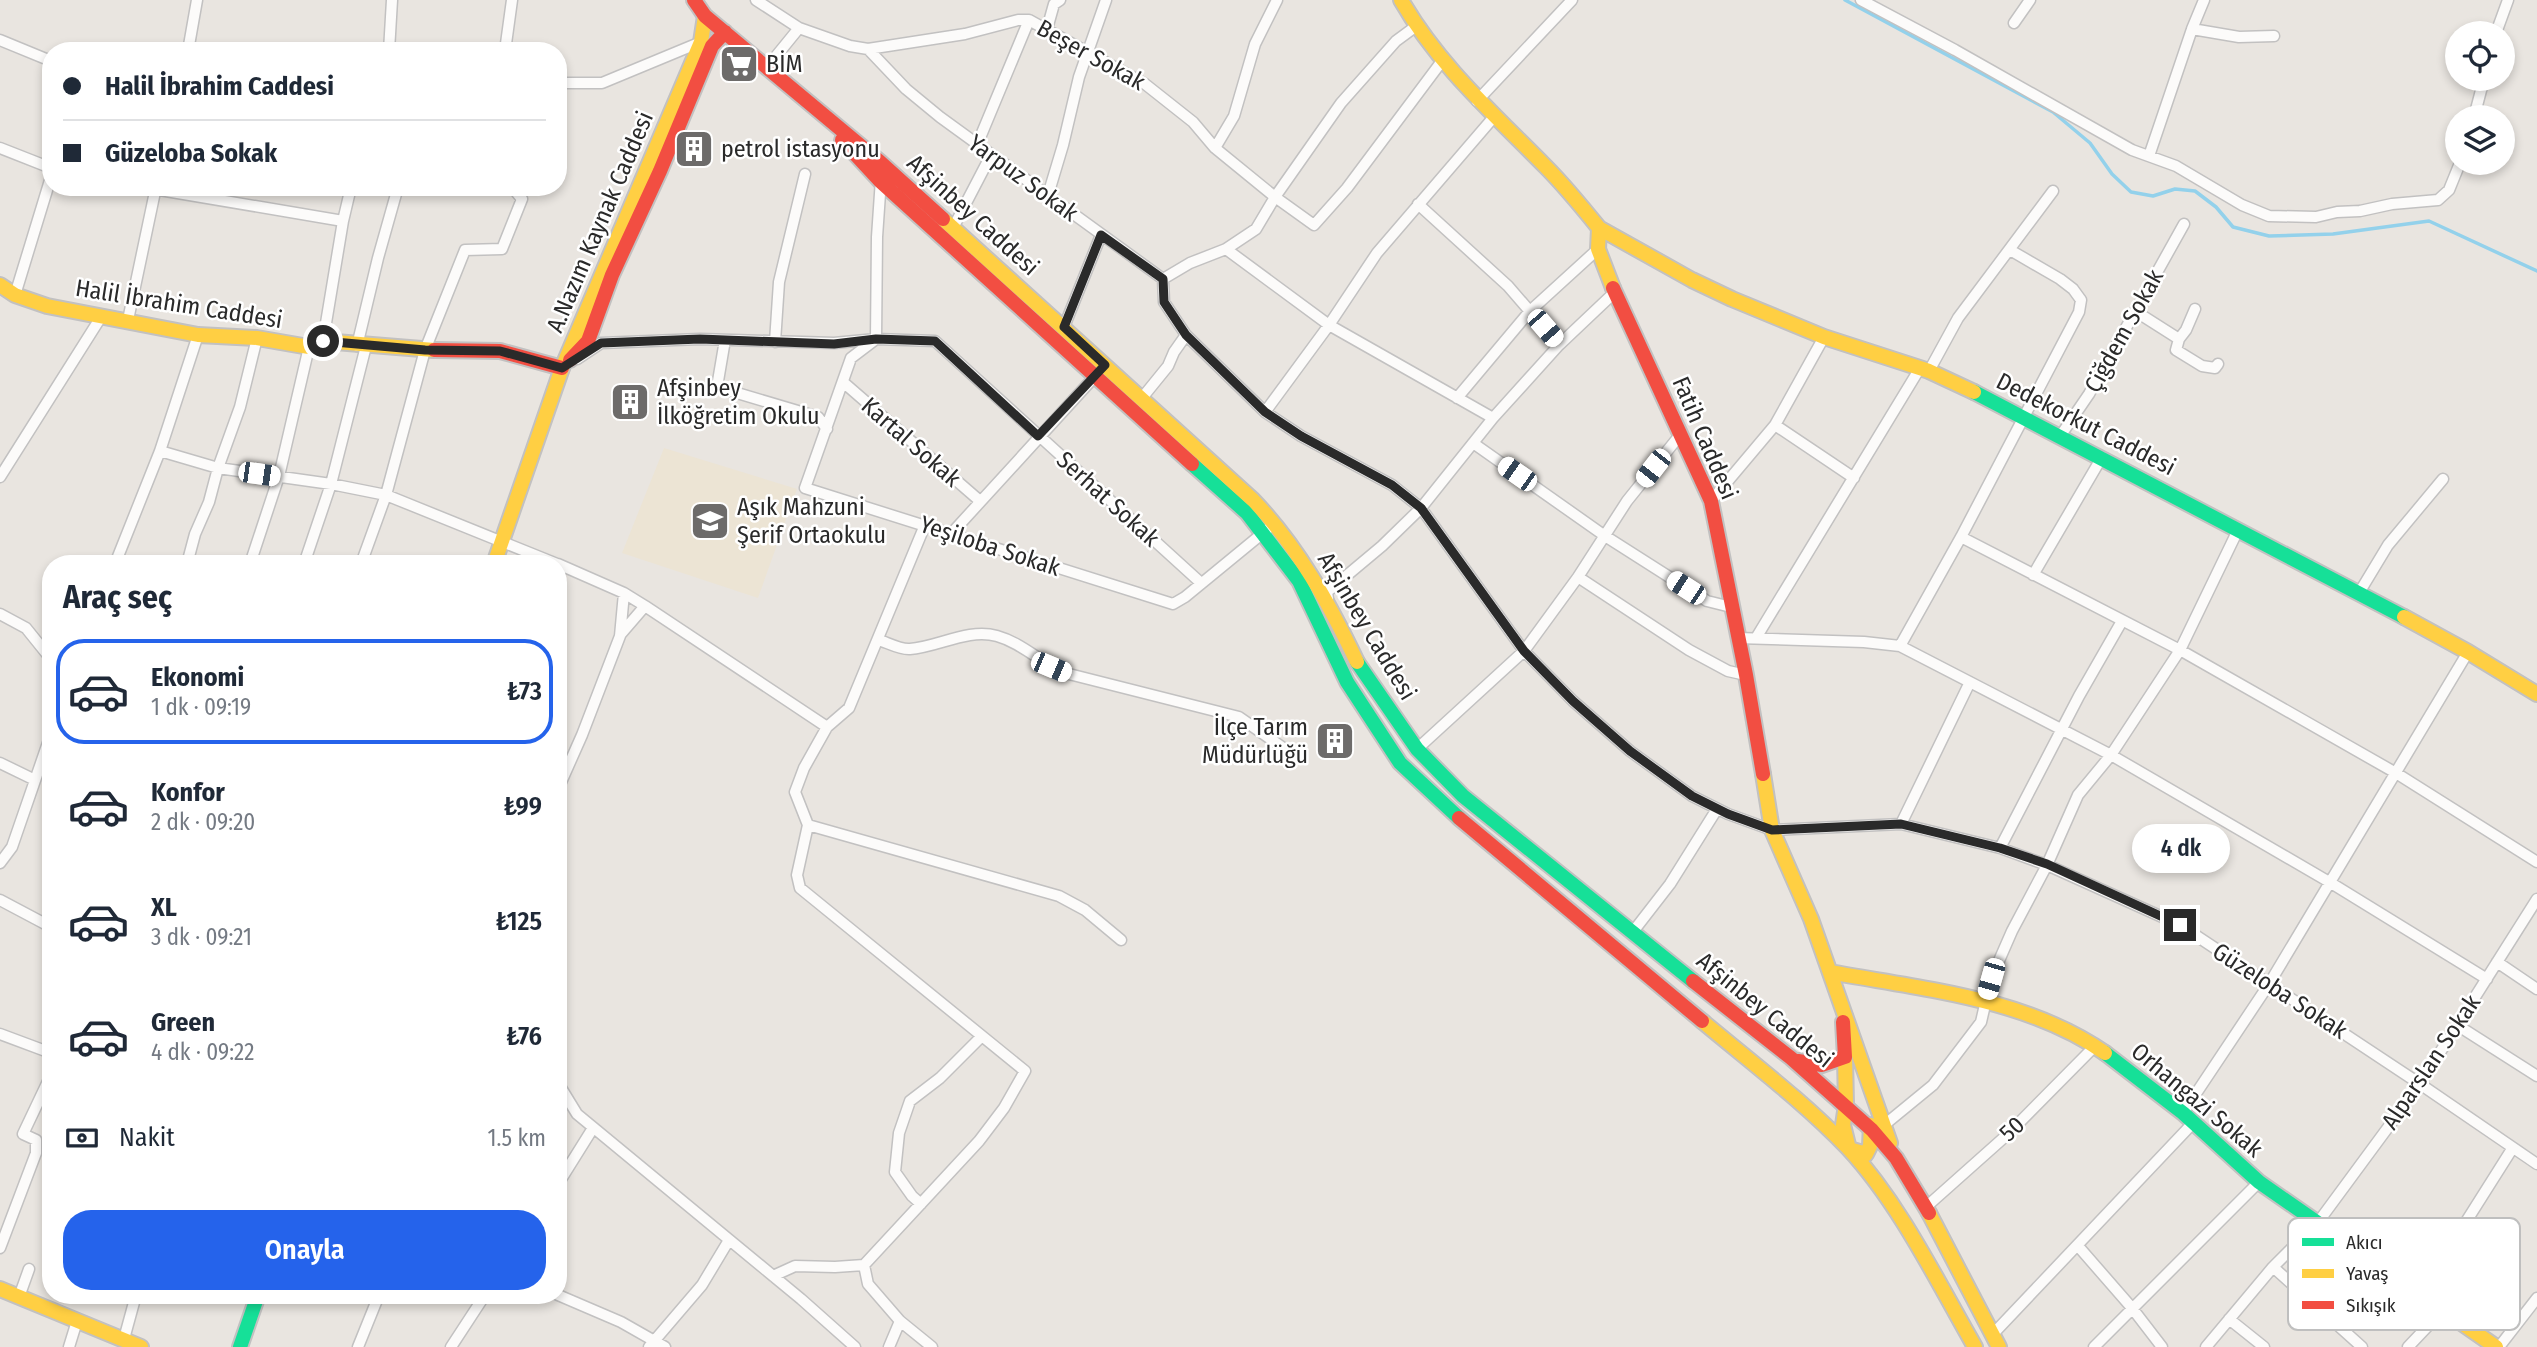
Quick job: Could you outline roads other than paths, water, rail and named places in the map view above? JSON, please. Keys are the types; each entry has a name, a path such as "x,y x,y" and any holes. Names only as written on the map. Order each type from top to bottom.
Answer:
{"street":[{"path":"190,42 197,0"},
{"path":"390,42 392,0"},
{"path":"506,42 512,0"},
{"name":"Afşinbey Caddesi","path":"694,0 705,16 806,100 884,176 1101,370 1247,513 1270,528 1329,603 1360,668 1417,750 1463,796 1877,1128 1926,1207 1996,1340"},
{"name":"Beşer Sokak","path":"756,0 800,28 850,46 868,49 945,38 1018,20 1029,20 1145,84 1193,122 1215,148 1314,225 1347,188 1442,61"},
{"path":"1047,29 1054,4 1060,0"},
{"path":"1048,195 1079,77 1106,0"},
{"path":"1215,148 1234,116 1255,44 1277,0"},
{"path":"1401,0 1415,27 1476,101 1539,160 1599,228"},
{"path":"1476,101 1572,0"},
{"path":"1861,0 2132,150 2176,166 2242,205 2269,216 2316,217 2392,204 2438,200 2449,190 2455,175"},
{"path":"2014,23 2030,0"},
{"path":"2149,156 2204,0"},
{"path":"2500,21 2508,0"},
{"name":"A.Nazım Kaynak Caddesi","path":"562,368 701,42 705,16"},
{"path":"977,145 1029,20"},
{"path":"1415,27 1396,41 1341,103 1275,197 1256,229 1226,249 1190,263 1163,279 1164,302 1186,335 1265,412 1301,436 1392,485 1421,508 1524,651 1573,701 1630,751 1692,796 1717,809 1772,830"},
{"path":"768,70 800,28"},
{"path":"2192,29 2239,37 2274,36"},
{"name":"A.Nazım Kaynak Caddesi","path":"562,368 588,341 612,275 660,171 712,47 724,32"},
{"path":"0,40 42,57"},
{"path":"567,83 602,83 701,42"},
{"name":"Yarpuz Sokak","path":"868,49 906,89 977,145 1163,279"},
{"path":"1265,412 1329,326 1377,253 1493,118"},
{"path":"0,148 42,164"},
{"path":"953,228 991,155"},
{"path":"775,342 779,282 805,174"},
{"path":"834,344 851,358 876,339 884,176"},
{"name":"Afşinbey Caddesi","path":"884,176 953,228 1064,327 1101,370 1142,398 1253,499 1299,580 1347,682 1400,763 1440,802 1793,1098 1849,1149 1895,1209 1975,1347"},
{"path":"1756,638 1853,478 1958,318 2053,191"},
{"path":"15,295 45,196"},
{"path":"128,320 155,196"},
{"path":"197,196 343,221"},
{"path":"253,555 279,477 316,344 349,196"},
{"path":"307,555 331,484 362,346 378,258 395,196"},
{"path":"364,555 386,495 425,350 465,250 502,249 522,199 520,196"},
{"path":"1418,204 1477,256 1559,345"},
{"name":"Çiğdem Sokak","path":"2061,435 2089,394 2184,224"},
{"name":"Fatih Caddesi","path":"1599,228 1598,248 1615,292 1711,501 1746,674 1772,830 1811,919 1842,1004 1877,1128"},
{"name":"Dedekorkut Caddesi","path":"1599,228 1692,280 1824,337 1925,370 2061,435 2468,652 2537,694"},
{"path":"1064,327 1101,235"},
{"path":"1457,398 1530,312 1598,248"},
{"path":"1226,249 1329,326 1493,418"},
{"path":"1900,646 2025,418 2079,312 2081,300 2073,289 2010,250"},
{"name":"Halil İbrahim Caddesi","path":"0,285 15,295 47,306 198,335 425,350 500,351 562,368"},
{"path":"1329,603 1327,592 1382,546 1421,508 1493,418 1559,345 1615,292"},
{"path":"2195,309 2176,350 2202,366 2216,368 2218,364"},
{"path":"2135,311 2179,339"},
{"path":"0,477 102,317"},
{"path":"119,555 160,451 198,335"},
{"path":"1142,398 1168,366 1186,335"},
{"path":"1711,501 1775,425 1824,337"},
{"path":"189,555 240,407 257,338"},
{"name":"Serhat Sokak","path":"562,368 601,343 700,339 834,344 876,339 935,341 1201,583"},
{"path":"725,340 717,387 818,417 827,429"},
{"name":"Yeşiloba Sokak","path":"851,358 804,488 1173,604 1270,528"},
{"path":"497,555 562,368"},
{"path":"950,535 1101,370"},
{"name":"Kartal Sokak","path":"843,382 980,501"},
{"path":"1775,425 1853,478"},
{"path":"1417,750 1524,651 1578,577 1627,501 1680,435"},
{"path":"1473,443 1605,536 1707,601 1731,607"},
{"path":"160,451 218,468 331,484 386,495 537,555"},
{"path":"2033,575 2102,457"},
{"path":"2359,593 2388,545 2443,479"},
{"path":"773,1276 795,1266 864,1265 979,1141 1004,1108 1025,1072 800,888 797,875 808,825 795,792 804,768 827,727 849,708 925,525"},
{"path":"1842,1004 1846,1105 1843,1125 1849,1149 1866,1154 1877,1128 1933,1084 1982,1022 1991,979 2078,795 2111,755 2180,650 2238,530"},
{"path":"1961,537 2180,650 2396,773 2537,862"},
{"path":"567,568 624,593 827,727"},
{"path":"1578,577 1689,650 1728,671 1746,674"},
{"path":"567,769 620,636 624,593"},
{"path":"620,636 645,606"},
{"path":"0,614 26,628 42,648"},
{"path":"2000,848 2061,730 2122,621"},
{"path":"879,640 908,650 967,636 996,636 1065,673 1239,717 1282,747"},
{"path":"1737,638 1864,642 1900,646 2111,755 2331,883 2487,979"},
{"path":"1996,1340 2188,1118 2468,652"},
{"path":"1901,824 1970,682"},
{"path":"0,762 36,780"},
{"path":"0,863 12,847 42,762"},
{"path":"1632,933 1670,884 1717,809"},
{"name":"Güzeloba Sokak","path":"1772,830 1901,824 2000,848 2047,864 2180,925 2537,1164"},
{"path":"808,825 1059,896 1085,910 1121,940"},
{"name":"Alparslan Sokak","path":"2321,1218 2420,1084 2537,899"},
{"path":"0,900 42,922"},
{"path":"2497,962 2537,989"},
{"name":"Orhangazi Sokak","path":"1830,972 1944,993 2051,1021 2095,1046 2188,1118 2259,1182 2314,1218"},
{"path":"2457,1025 2537,1076"},
{"path":"0,1034 42,1048"},
{"path":"921,1203 912,1196 895,1172 899,1133 910,1101 940,1078 981,1037"},
{"name":"50","path":"1926,1207 2025,1117 2095,1046"},
{"path":"1791,1058 1810,1066 1823,1067 1845,1058"},
{"path":"0,1248 36,1153 36,1140 23,1134 42,1094"},
{"path":"567,1098 577,1114 593,1128 855,1347"},
{"path":"567,1170 593,1128"},
{"path":"2468,1218 2512,1149"},
{"path":"2094,1347 2259,1182"},
{"path":"652,1344 702,1285 729,1240"},
{"path":"2078,1246 2162,1347"},
{"name":"Alparslan Sokak","path":"2206,1347 2288,1252"},
{"path":"864,1265 868,1284 900,1321 932,1347"},
{"path":"2273,1267 2288,1280"},
{"path":"19,1297 29,1269"},
{"path":"0,1289 141,1347"},
{"path":"2520,1319 2537,1298"},
{"path":"567,1299 621,1322 652,1344 665,1347"},
{"path":"124,1339 134,1304"},
{"path":"240,1347 255,1304"},
{"path":"358,1347 375,1304"},
{"path":"451,1347 479,1304"},
{"path":"2229,1319 2264,1347"},
{"path":"69,1347 77,1321"},
{"path":"889,1347 900,1321"},
{"path":"2343,1330 2362,1347"},
{"path":"2408,1347 2424,1330"},
{"name":"Orhangazi Sokak","path":"2473,1330 2498,1347"},
{"path":"2498,1347 2512,1330"}],"waterway":[{"path":"1845,0 2053,112 2090,143 2112,174 2131,192 2153,196 2175,189 2195,191 2216,207 2233,227 2269,236 2333,234 2429,221 2537,271"}],"place":[{"name":"BİM","path":"739,64"},
{"name":"petrol istasyonu","path":"694,149"},
{"name":"Afşinbey İlköğretim Okulu","path":"630,402"},
{"name":"Aşık Mahzuni Şerif Ortaokulu","path":"710,521"},
{"name":"İlçe Tarım Müdürlüğü","path":"1335,741"}]}
